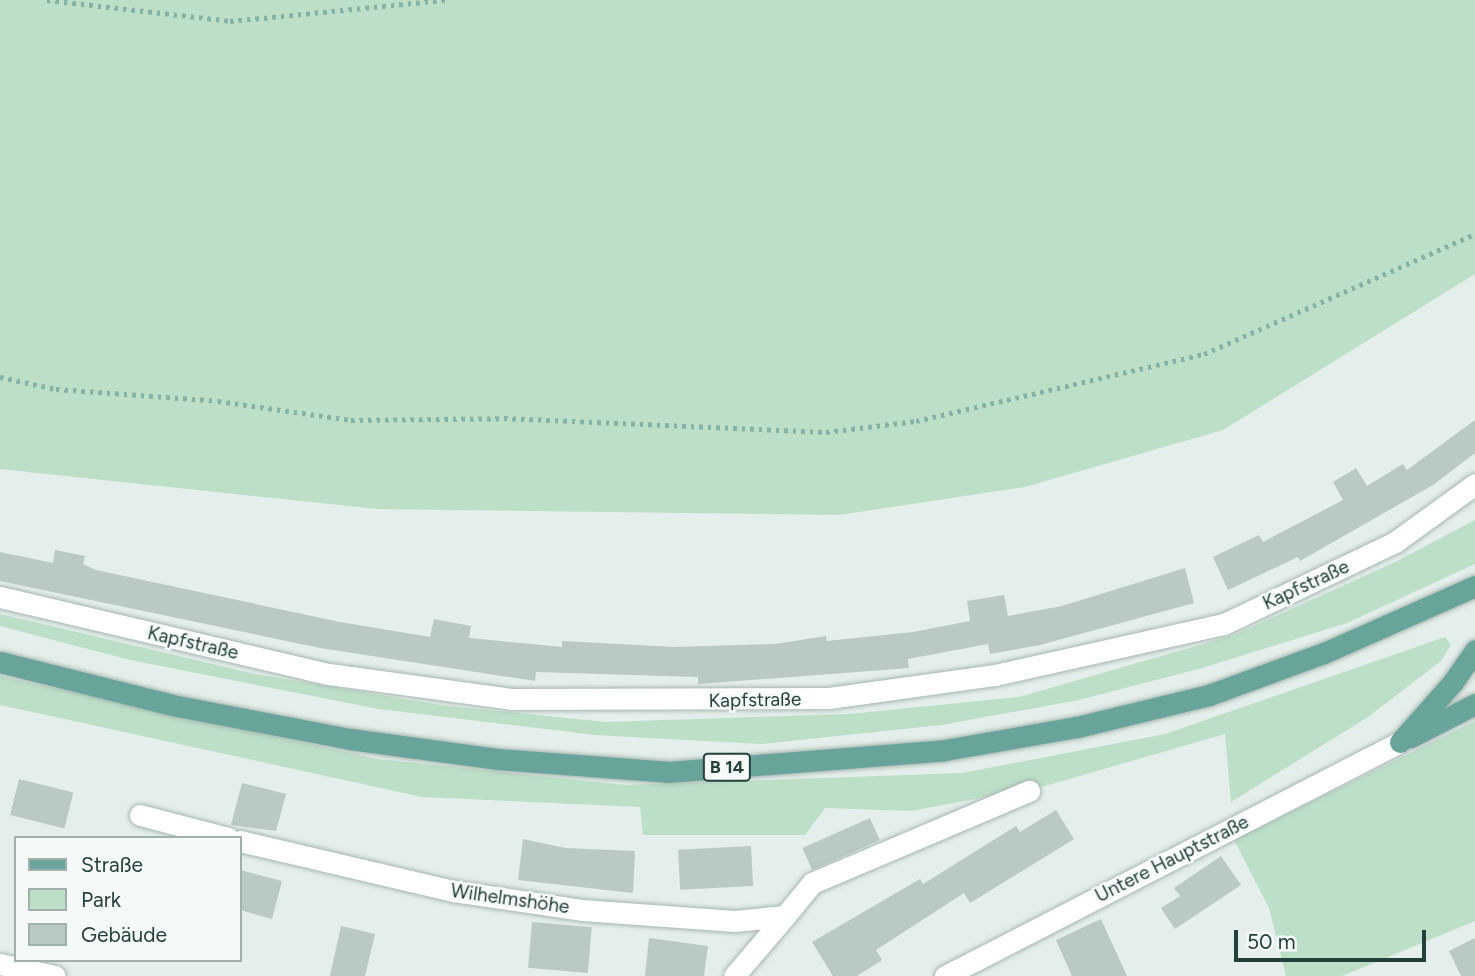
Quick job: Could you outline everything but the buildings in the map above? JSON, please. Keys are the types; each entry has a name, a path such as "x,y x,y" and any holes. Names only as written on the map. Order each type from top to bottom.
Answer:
{"main road":[{"name":"B 14","path":"0,663 177,706 350,739 497,759 668,772 945,750 1077,727 1209,695 1324,653 1475,586"},
{"path":"1400,742 1453,682 1475,650"},
{"path":"1400,742 1475,704"}],"street":[{"name":"Kapfstraße","path":"0,597 329,674 511,699 829,698 995,675 1224,624 1395,542 1475,484"},
{"name":"Untere Hauptstraße","path":"945,976 1400,742"},
{"path":"734,976 813,883 1029,791"},
{"path":"140,815 220,836"},
{"name":"Wilhelmshöhe","path":"242,842 370,874 522,902 735,920 785,916"},
{"path":"0,964 55,976"}],"path":[{"path":"47,0 230,21 446,0"},
{"path":"0,377 56,388 218,401 351,420 504,418 826,432 916,421 1204,354 1475,234"}],"green space":[{"path":"0,0 1475,0 1475,274 1223,430 1025,487 839,515 377,509 0,469"},
{"path":"1475,520 1475,564 1347,623 1202,668 1079,700 941,725 761,744 595,735 379,709 130,660 0,626 0,614 255,674 440,705 606,722 849,714 1019,697 1234,635 1393,563"},
{"path":"1445,637 1451,645 1441,661 1368,717 1231,802 1225,734 1045,786 911,811 825,808 805,835 643,835 640,807 422,797 0,705 0,676 378,759 626,785 962,773 1165,734"},
{"path":"1475,721 1475,921 1342,976 1286,976 1269,908 1234,840"}]}
